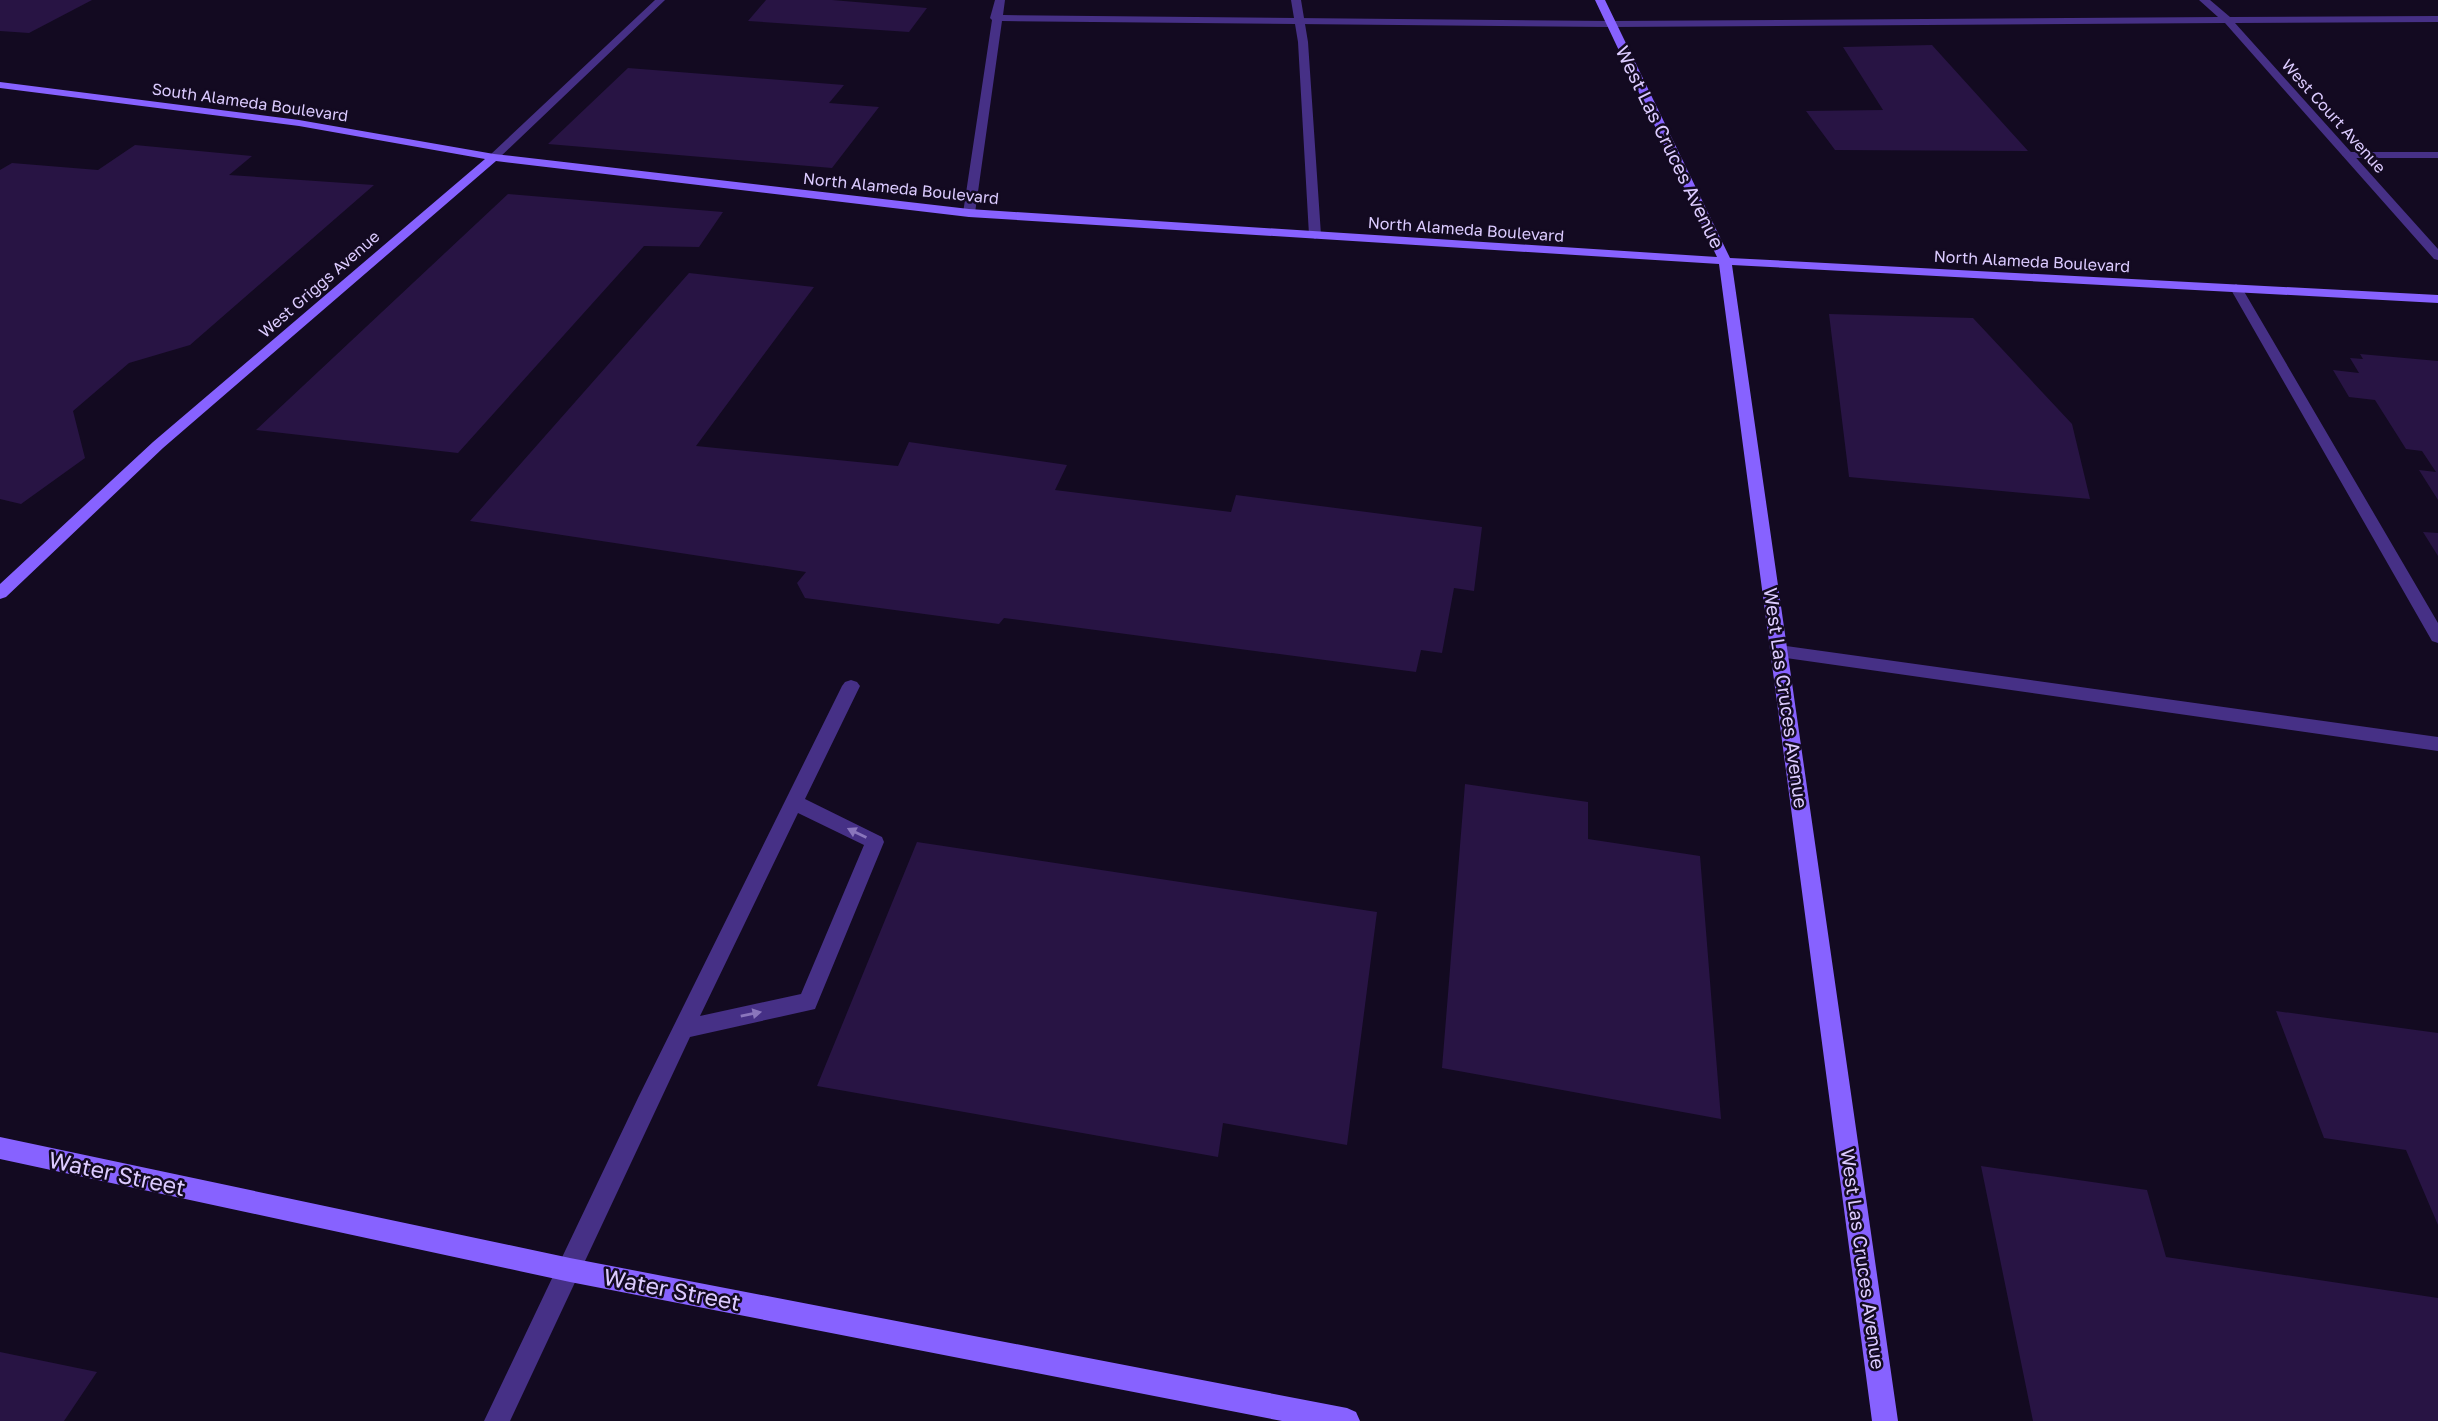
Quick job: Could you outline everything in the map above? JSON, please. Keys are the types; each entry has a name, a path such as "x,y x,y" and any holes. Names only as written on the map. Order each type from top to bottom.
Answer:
{"street":[{"name":"West Griggs Avenue","path":"0,593 158,445 494,157 660,0"},
{"path":"969,213 995,18 1000,0"},
{"path":"1296,0 1303,42 1315,235"},
{"name":"West Las Cruces Avenue","path":"1600,0 1725,261 1885,1421"},
{"name":"West Court Avenue","path":"2204,0 2227,20 2438,256"},
{"path":"995,18 1610,24 2438,19"},
{"name":"South Alameda Boulevard","path":"0,85 299,123 494,157"},
{"path":"2348,155 2438,155"},
{"name":"North Alameda Boulevard","path":"494,157 969,213 1725,261 2438,299"},
{"path":"2236,288 2438,637"},
{"path":"1779,651 2438,744"},
{"path":"497,1421 851,686"},
{"path":"684,1029 808,1002 875,842 794,802"},
{"name":"Water Street","path":"0,1149 570,1269 1347,1421"}],"building":[{"path":"0,0 92,0 29,33 0,31"},
{"path":"766,0 832,0 927,8 909,32 748,21"},
{"path":"1932,45 2028,151 1835,150 1806,111 1883,110 1843,47"},
{"path":"628,68 844,85 829,103 879,107 832,168 548,144"},
{"path":"135,145 252,156 229,175 374,185 190,345 129,363 73,411 85,458 21,504 0,499 0,170 12,163 98,170"},
{"path":"508,194 723,212 699,247 644,246 458,453 256,430"},
{"path":"689,273 814,287 696,446 898,466 909,442 1067,465 1055,490 1231,512 1236,495 1482,527 1474,591 1454,588 1442,653 1421,650 1416,672 1004,618 999,624 805,598 797,583 806,572 470,521"},
{"path":"1829,314 1973,318 2072,424 2090,499 1849,477"},
{"path":"2360,354 2438,361 2438,500 2419,470 2436,472 2422,451 2406,449 2375,400 2349,397 2333,370 2359,373 2350,358 2363,359"},
{"path":"2423,532 2438,533 2438,556"},
{"path":"1465,784 1588,802 1588,839 1700,856 1721,1119 1442,1068"},
{"path":"917,842 1377,912 1347,1145 1223,1123 1218,1157 817,1086"},
{"path":"2276,1011 2438,1033 2438,1225 2406,1150 2324,1138"},
{"path":"1981,1166 2147,1190 2166,1257 2438,1298 2438,1421 2033,1421"},
{"path":"0,1352 97,1372 64,1421 0,1421"}]}
